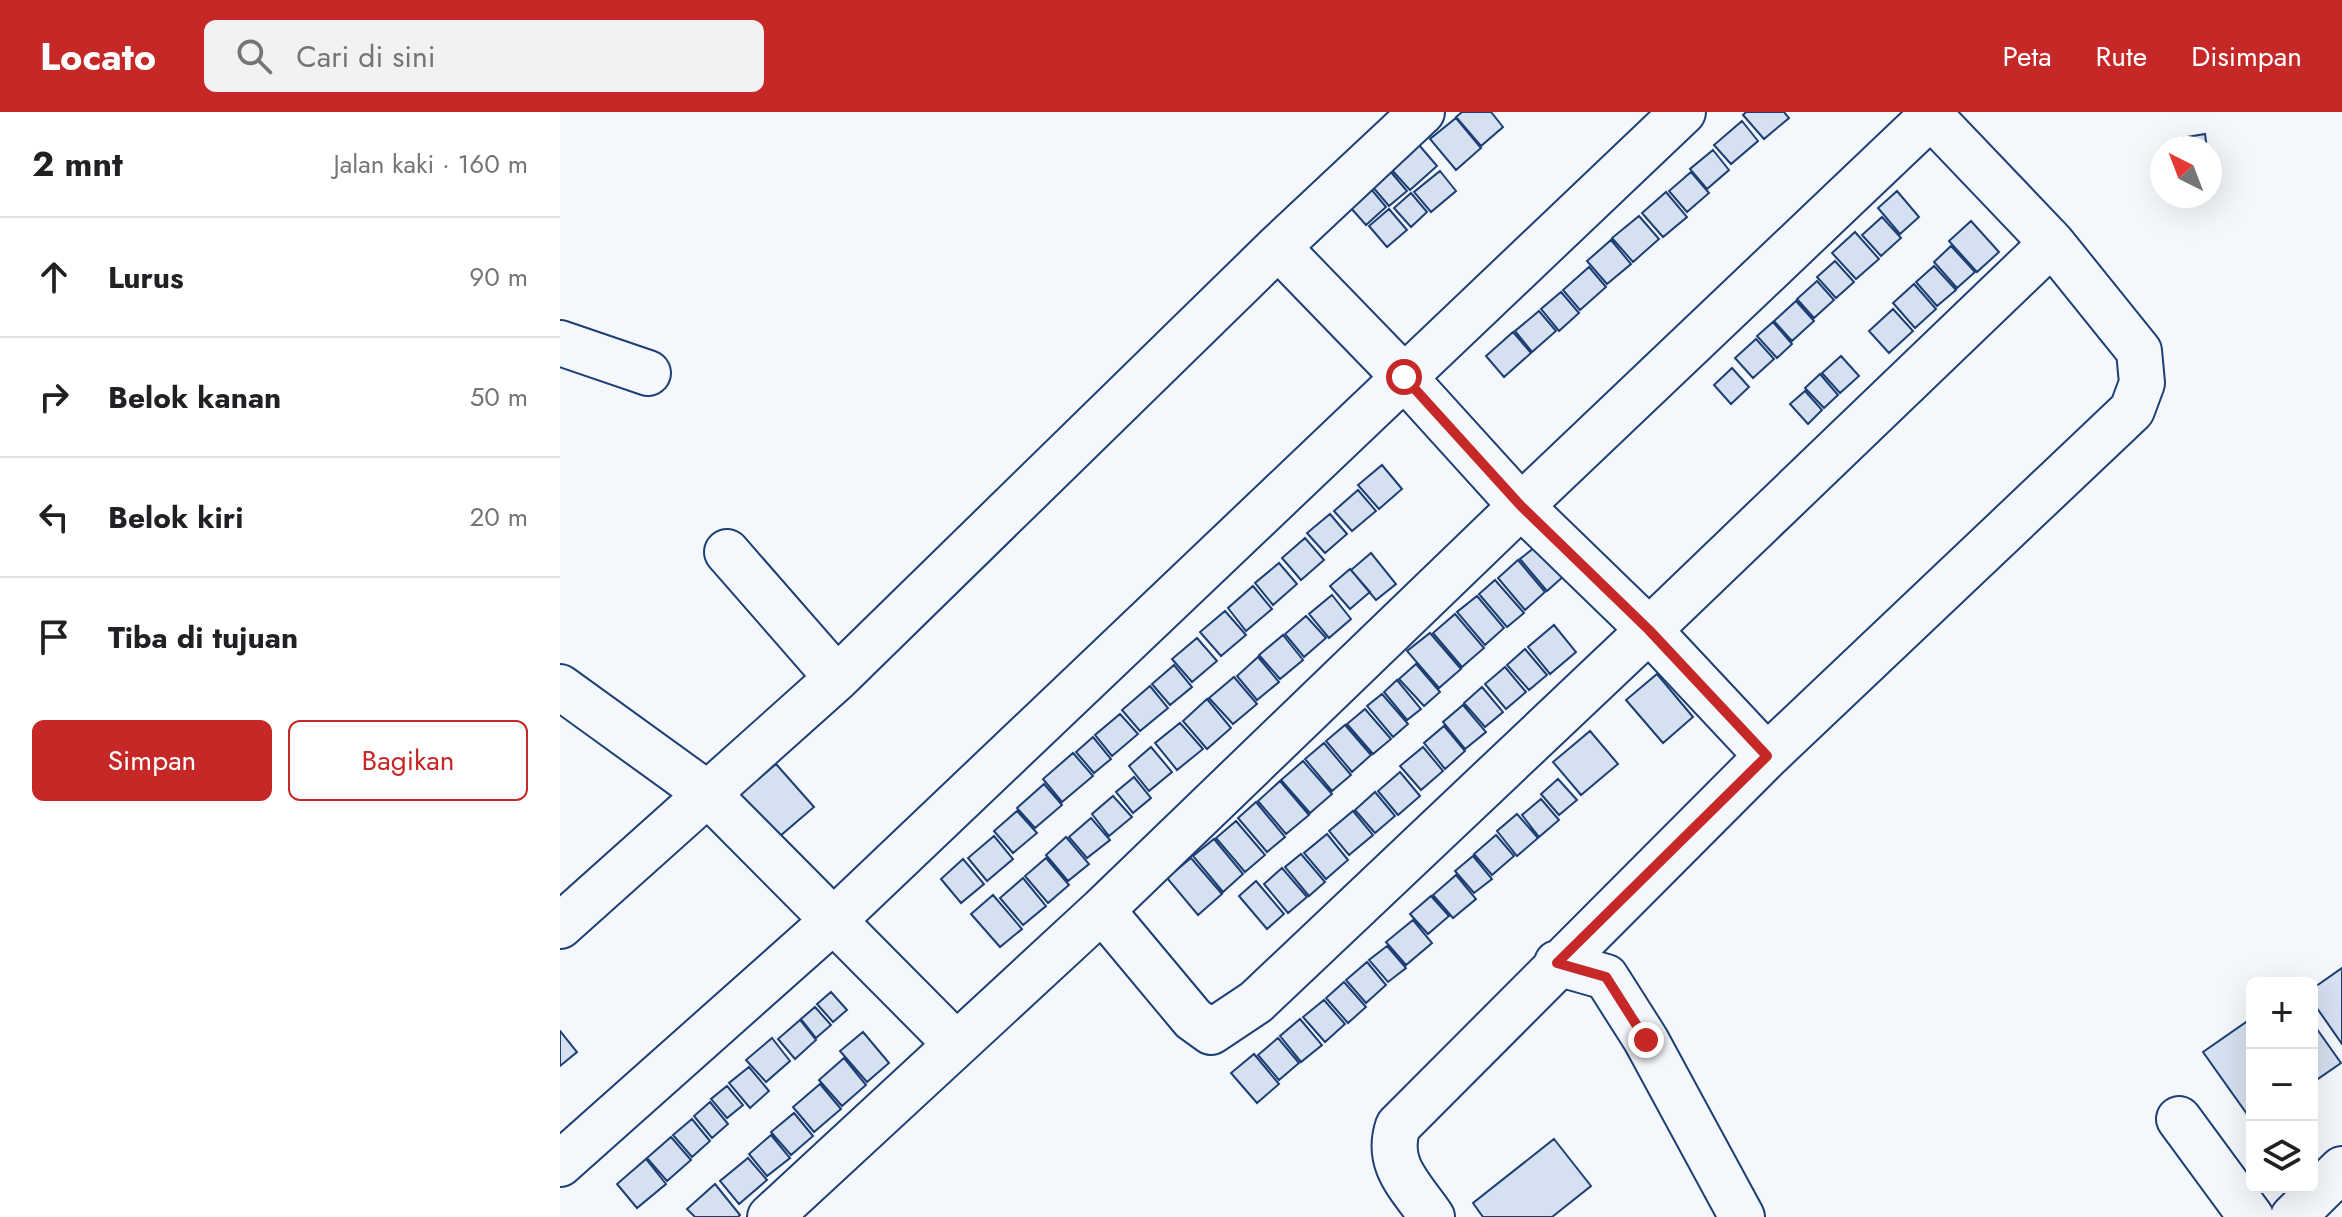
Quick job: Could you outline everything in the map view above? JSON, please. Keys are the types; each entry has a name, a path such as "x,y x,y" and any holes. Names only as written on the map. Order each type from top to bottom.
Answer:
{"street":[{"path":"560,926 837,678 1278,247 1422,112"},
{"path":"560,1164 834,920 1683,112"},
{"path":"770,1217 1102,910 1929,114 2052,243 2139,351 2142,383 2132,410 1767,756 1557,963 1398,1126 1391,1147 1398,1167 1432,1217"},
{"path":"1102,910 1193,1019 1211,1032 1256,1002 2052,243"},
{"path":"1278,247 1404,377 1521,506 1649,630 1767,756"},
{"path":"560,343 648,373"},
{"path":"727,552 837,678"},
{"path":"560,687 708,794 956,1044"},
{"path":"1557,963 1606,977 1646,1040 1742,1217"},
{"path":"2179,1119 2251,1217"},
{"path":"2293,1217 2342,1169"}],"building":[{"path":"1462,112 1491,112 1503,127 1481,146 1456,117"},
{"path":"1746,112 1784,112 1789,118 1764,139 1743,115"},
{"path":"1456,118 1481,148 1456,170 1430,139"},
{"path":"1742,121 1758,141 1731,164 1714,145"},
{"path":"1419,145 1437,166 1410,190 1391,169"},
{"path":"1713,150 1729,170 1707,189 1690,169"},
{"path":"1390,171 1407,191 1389,206 1372,186"},
{"path":"1440,171 1456,191 1431,212 1414,192"},
{"path":"1691,172 1709,193 1687,212 1669,191"},
{"path":"1371,189 1386,207 1366,225 1350,207"},
{"path":"1897,191 1919,217 1900,234 1878,208"},
{"path":"1666,192 1687,217 1663,237 1642,213"},
{"path":"1411,193 1427,212 1411,227 1394,208"},
{"path":"1389,209 1407,230 1387,247 1369,226"},
{"path":"1639,216 1659,239 1633,262 1612,238"},
{"path":"1882,217 1901,238 1881,256 1862,235"},
{"path":"1971,221 1999,252 1977,272 1949,241"},
{"path":"1855,232 1879,259 1856,279 1832,253"},
{"path":"1611,240 1631,264 1607,284 1587,261"},
{"path":"1951,246 1975,272 1957,288 1934,262"},
{"path":"1835,261 1854,282 1836,298 1817,277"},
{"path":"1934,266 1956,290 1937,306 1916,282"},
{"path":"1589,267 1606,287 1580,310 1563,290"},
{"path":"1817,281 1834,300 1814,318 1797,299"},
{"path":"1914,284 1936,309 1915,328 1893,303"},
{"path":"1561,292 1579,313 1559,331 1541,309"},
{"path":"1796,301 1814,321 1792,341 1774,321"},
{"path":"1893,309 1913,331 1889,353 1869,331"},
{"path":"1539,311 1556,331 1532,352 1515,331"},
{"path":"1773,322 1792,344 1777,358 1757,336"},
{"path":"1513,332 1531,353 1504,377 1486,356"},
{"path":"1756,339 1774,359 1753,378 1735,358"},
{"path":"1841,356 1859,376 1840,393 1822,373"},
{"path":"1732,368 1749,387 1731,404 1714,385"},
{"path":"1820,374 1838,395 1824,408 1805,388"},
{"path":"1805,391 1822,410 1808,424 1790,404"},
{"path":"1382,465 1402,489 1379,509 1358,485"},
{"path":"1358,490 1376,511 1352,531 1334,511"},
{"path":"1330,514 1347,534 1325,553 1307,533"},
{"path":"1305,538 1324,560 1301,580 1282,558"},
{"path":"1539,544 1565,575 1547,591 1520,559"},
{"path":"1371,553 1396,584 1376,600 1351,570"},
{"path":"1518,560 1545,592 1525,610 1498,578"},
{"path":"1279,563 1297,584 1273,605 1255,583"},
{"path":"1350,569 1370,592 1350,609 1330,586"},
{"path":"1495,580 1524,613 1507,627 1479,594"},
{"path":"1253,586 1272,609 1246,631 1228,608"},
{"path":"1332,595 1351,619 1329,638 1309,614"},
{"path":"1477,596 1504,628 1485,645 1457,612"},
{"path":"1225,611 1246,635 1221,656 1200,632"},
{"path":"1455,614 1484,648 1462,667 1433,633"},
{"path":"1306,616 1326,638 1304,657 1285,634"},
{"path":"1554,625 1576,652 1550,674 1528,647"},
{"path":"1430,633 1461,669 1439,688 1407,651"},
{"path":"1283,635 1303,660 1280,679 1259,655"},
{"path":"1197,638 1217,661 1192,682 1172,659"},
{"path":"1525,649 1547,675 1529,690 1507,665"},
{"path":"1258,657 1279,682 1257,700 1237,676"},
{"path":"1416,664 1440,692 1424,706 1399,679"},
{"path":"1174,665 1192,687 1170,705 1152,684"},
{"path":"1505,667 1526,692 1506,709 1485,684"},
{"path":"1657,674 1693,717 1663,743 1626,700"},
{"path":"1234,677 1257,704 1233,724 1209,698"},
{"path":"1397,680 1421,709 1407,720 1384,692"},
{"path":"1150,686 1168,708 1140,731 1122,710"},
{"path":"1482,687 1503,712 1485,727 1464,703"},
{"path":"1382,694 1408,724 1393,737 1367,706"},
{"path":"1207,699 1231,728 1207,749 1183,721"},
{"path":"1463,705 1486,732 1465,749 1443,722"},
{"path":"1365,709 1391,739 1373,754 1347,724"},
{"path":"1120,714 1138,734 1112,756 1095,735"},
{"path":"1180,723 1203,749 1177,770 1155,743"},
{"path":"1345,725 1371,755 1352,772 1326,741"},
{"path":"1444,726 1465,751 1445,769 1424,743"},
{"path":"1590,731 1618,764 1581,795 1553,762"},
{"path":"1093,737 1111,759 1094,773 1076,752"},
{"path":"1324,743 1351,775 1332,791 1305,759"},
{"path":"1151,747 1172,772 1149,791 1129,766"},
{"path":"1423,747 1443,771 1421,790 1400,766"},
{"path":"1073,753 1093,776 1062,802 1043,779"},
{"path":"1303,761 1332,794 1310,813 1281,780"},
{"path":"776,764 814,807 773,842 736,798"},
{"path":"1400,772 1420,796 1398,815 1378,791"},
{"path":"1134,777 1151,798 1133,813 1116,792"},
{"path":"1558,779 1577,800 1559,815 1541,794"},
{"path":"1280,781 1309,815 1286,834 1258,801"},
{"path":"1044,784 1062,805 1035,828 1017,808"},
{"path":"1375,792 1395,816 1375,833 1355,810"},
{"path":"1113,796 1132,817 1109,836 1092,814"},
{"path":"1541,799 1559,820 1539,837 1522,815"},
{"path":"1256,802 1285,837 1267,852 1238,818"},
{"path":"1017,811 1037,833 1013,853 994,831"},
{"path":"1353,811 1373,835 1349,855 1329,831"},
{"path":"1517,814 1538,838 1517,856 1497,831"},
{"path":"1091,818 1110,840 1087,858 1069,837"},
{"path":"1236,821 1265,855 1245,872 1216,838"},
{"path":"1327,834 1348,860 1326,879 1304,853"},
{"path":"1496,835 1514,856 1492,875 1474,854"},
{"path":"994,836 1013,859 987,881 968,858"},
{"path":"1066,837 1089,864 1068,881 1046,855"},
{"path":"1214,839 1243,874 1223,892 1193,856"},
{"path":"1301,854 1325,882 1309,896 1285,867"},
{"path":"1473,856 1492,879 1474,893 1455,871"},
{"path":"1046,858 1069,885 1048,903 1025,876"},
{"path":"1191,858 1222,894 1198,915 1167,878"},
{"path":"963,859 984,884 961,903 941,879"},
{"path":"1282,868 1307,897 1288,913 1264,884"},
{"path":"1456,875 1476,899 1453,918 1433,895"},
{"path":"1023,878 1046,906 1023,925 1000,898"},
{"path":"1256,881 1284,914 1267,929 1239,896"},
{"path":"993,895 1022,929 1000,947 971,914"},
{"path":"1431,896 1449,916 1428,934 1410,914"},
{"path":"1413,920 1432,943 1406,965 1386,942"},
{"path":"1387,946 1406,968 1388,982 1369,960"},
{"path":"1367,962 1386,985 1366,1003 1346,980"},
{"path":"2342,968 2342,1044 2318,1010 2318,985"},
{"path":"1344,982 1366,1007 1348,1023 1326,998"},
{"path":"831,992 847,1010 833,1022 817,1004"},
{"path":"1324,1000 1345,1024 1325,1042 1303,1017"},
{"path":"815,1007 831,1025 816,1038 801,1019"},
{"path":"1300,1019 1322,1045 1301,1062 1280,1036"},
{"path":"800,1020 816,1040 795,1059 778,1039"},
{"path":"2246,1022 2246,1113 2203,1052"},
{"path":"2318,1030 2341,1063 2318,1079"},
{"path":"560,1031 577,1052 560,1066"},
{"path":"863,1032 889,1063 867,1082 840,1051"},
{"path":"772,1038 790,1061 766,1082 746,1060"},
{"path":"1278,1038 1299,1063 1279,1080 1258,1055"},
{"path":"1254,1054 1279,1084 1257,1103 1231,1073"},
{"path":"844,1058 866,1085 842,1106 819,1080"},
{"path":"749,1067 769,1091 750,1108 729,1083"},
{"path":"820,1084 841,1109 814,1132 793,1107"},
{"path":"727,1086 743,1105 727,1118 711,1099"},
{"path":"710,1102 728,1124 712,1138 694,1116"},
{"path":"794,1113 813,1136 791,1155 771,1132"},
{"path":"692,1119 710,1141 692,1157 673,1135"},
{"path":"771,1135 790,1158 767,1176 749,1154"},
{"path":"671,1137 691,1160 667,1181 647,1158"},
{"path":"1554,1139 1591,1186 1552,1217 1483,1217 1473,1203"},
{"path":"748,1158 767,1180 739,1204 720,1181"},
{"path":"646,1159 666,1184 637,1208 617,1184"},
{"path":"715,1184 740,1215 738,1217 695,1217 687,1209"}],"route":[{"path":"1404,377 1521,506 1649,630 1767,756 1557,963 1606,977 1646,1040"}]}
